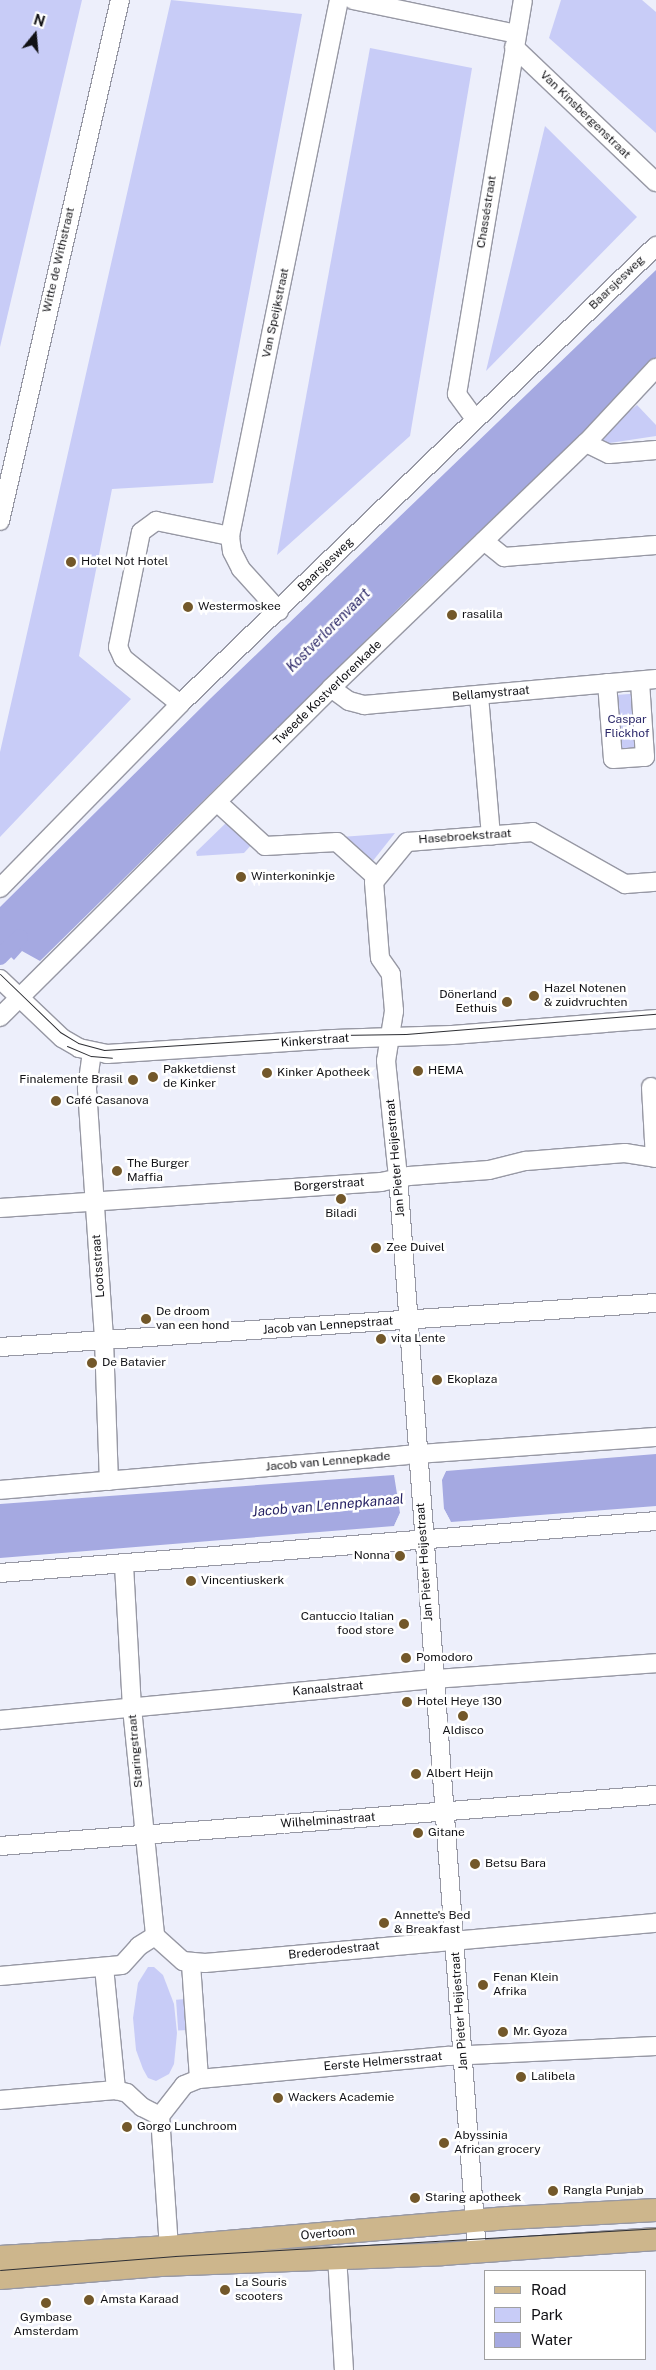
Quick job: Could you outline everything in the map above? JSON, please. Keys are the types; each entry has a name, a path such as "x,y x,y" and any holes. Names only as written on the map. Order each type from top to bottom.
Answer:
{"main road":[{"name":"Overtoom","path":"0,2257 169,2246 476,2221 656,2210"},
{"name":"Overtoom","path":"0,2278 160,2264 477,2252 656,2239"}],"street":[{"name":"Witte de Withstraat","path":"0,521 120,0"},
{"name":"Van Speijkstraat","path":"279,611 241,569 232,551 230,536 339,0"},
{"path":"353,0 516,41"},
{"name":"Chasséstraat","path":"475,419 457,394 523,0"},
{"name":"Van Kinsbergenstraat","path":"516,41 656,182"},
{"name":"Baarsjesweg","path":"0,888 180,704 279,611 475,419 656,246"},
{"name":"Tweede Kostverlorenkade","path":"0,1018 331,688 586,443 656,368"},
{"path":"586,443 609,454 656,450"},
{"path":"180,704 123,658 118,647 141,532 156,521 230,536"},
{"path":"484,541 504,556 656,545"},
{"path":"607,683 612,759 645,757 648,680"},
{"name":"Bellamystraat","path":"331,688 348,701 364,705 648,680"},
{"path":"479,696 491,835"},
{"path":"217,802 265,846 338,842 376,877"},
{"name":"Hasebroekstraat","path":"376,877 407,842 533,832 625,884 656,882"},
{"name":"Jan Pieter Heijestraat","path":"376,877 374,887 380,958 391,974 394,1016 386,1061 398,1177 422,1532 446,1812 477,2252"},
{"name":"Kinkerstraat","path":"0,979 62,1038 92,1052 118,1054 390,1038 656,1019"},
{"name":"Lootsstraat","path":"92,1052 87,1089 104,1340 109,1481"},
{"path":"651,1087 655,1158"},
{"name":"Borgerstraat","path":"0,1208 381,1182 398,1177 489,1170 526,1161 625,1153 655,1158"},
{"name":"Jacob van Lennepstraat","path":"0,1347 656,1303"},
{"name":"Jacob van Lennepkade","path":"0,1490 418,1454 656,1437"},
{"path":"0,1574 124,1565 422,1532 656,1521"},
{"name":"Staringstraat","path":"124,1565 132,1708 143,1835 155,1936"},
{"name":"Kanaalstraat","path":"0,1720 435,1679 656,1663"},
{"name":"Wilhelminastraat","path":"0,1846 656,1794"},
{"name":"Brederodestraat","path":"191,1964 455,1939 656,1923"},
{"path":"0,1976 122,1965 139,1946 155,1936 168,1945 178,1957 191,1964 200,2079 184,2085 160,2116 169,2246"},
{"path":"104,1967 116,2090"},
{"name":"Eerste Helmersstraat","path":"200,2079 464,2056 656,2046"},
{"path":"0,2100 116,2090 127,2093 142,2107 160,2116"},
{"path":"337,2256 344,2370"}],"green space":[{"path":"0,0 82,0 0,347"},
{"path":"171,0 302,14 213,483 112,489 79,656 131,699 0,837 0,752"},
{"path":"561,0 642,0 656,12 656,133 549,38"},
{"path":"370,48 472,68 410,436 277,555"},
{"path":"545,126 637,217 486,371"},
{"path":"637,405 656,425 656,436 603,444 601,440 608,428"},
{"name":"Caspar Flickhof","path":"643,693 648,759 610,761 605,696"},
{"path":"229,820 253,843 244,853 197,856 196,852"},
{"path":"395,833 372,862 341,837"},
{"path":"148,1967 154,1967 163,1975 174,2004 177,2033 174,2064 169,2074 156,2081 148,2078 136,2050 133,2018 138,1983"},
{"path":"186,1999 188,2030 178,2031 176,2000"}],"water":[{"path":"656,270 656,360 651,368 405,602 40,961 22,951 14,960 0,946 0,907 211,698"},
{"name":"Jacob van Lennepkanaal","path":"656,1454 656,1506 451,1522 444,1509 400,1513 394,1526 0,1558 0,1504 394,1475 398,1483 441,1480 446,1471"}],"pier":[{"path":"443,1471 446,1471 442,1480 444,1509 451,1522 443,1512 402,1515 394,1526 400,1513 394,1475 399,1480 440,1477"}],"waterway":[{"name":"Kostverlorenvaart","path":"0,957 20,937"}],"tram line":[{"path":"0,974 60,1032 78,1043 104,1050 337,1035 406,1034 656,1014"},
{"path":"67,1046 91,1056 112,1058"},
{"path":"0,2270 175,2256 656,2228"}],"place":[{"name":"Hotel Not Hotel","path":"71,562"},
{"name":"Westermoskee","path":"188,607"},
{"name":"rasalila","path":"452,615"},
{"name":"Winterkoninkje","path":"241,877"},
{"name":"Hazel Notenen & zuidvruchten","path":"534,996"},
{"name":"Dönerland Eethuis","path":"507,1002"},
{"name":"HEMA","path":"418,1071"},
{"name":"Kinker Apotheek","path":"267,1073"},
{"name":"Pakketdienst de Kinker","path":"153,1077"},
{"name":"Finalemente Brasil","path":"133,1080"},
{"name":"Café Casanova","path":"56,1101"},
{"name":"The Burger Maffia","path":"117,1171"},
{"name":"Biladi","path":"341,1199"},
{"name":"Zee Duivel","path":"376,1248"},
{"name":"De droom van een hond","path":"146,1319"},
{"name":"vita Lente","path":"381,1339"},
{"name":"De Batavier","path":"92,1363"},
{"name":"Ekoplaza","path":"437,1380"},
{"name":"Nonna","path":"400,1556"},
{"name":"Vincentiuskerk","path":"191,1581"},
{"name":"Cantuccio Italian food store","path":"404,1624"},
{"name":"Pomodoro","path":"406,1658"},
{"name":"Hotel Heye 130","path":"407,1702"},
{"name":"Aldisco","path":"463,1716"},
{"name":"Albert Heijn","path":"416,1774"},
{"name":"Gitane","path":"418,1833"},
{"name":"Betsu Bara","path":"475,1864"},
{"name":"Annette's Bed & Breakfast","path":"384,1923"},
{"name":"Fenan Klein Afrika","path":"483,1985"},
{"name":"Mr. Gyoza","path":"503,2032"},
{"name":"Lalibela","path":"521,2077"},
{"name":"Wackers Academie","path":"278,2098"},
{"name":"Gorgo Lunchroom","path":"127,2127"},
{"name":"Abyssinia African grocery","path":"444,2143"},
{"name":"Rangla Punjab","path":"553,2191"},
{"name":"Staring apotheek","path":"415,2198"},
{"name":"La Souris scooters","path":"225,2290"},
{"name":"Amsta Karaad","path":"89,2300"},
{"name":"Gymbase Amsterdam","path":"46,2303"}]}
